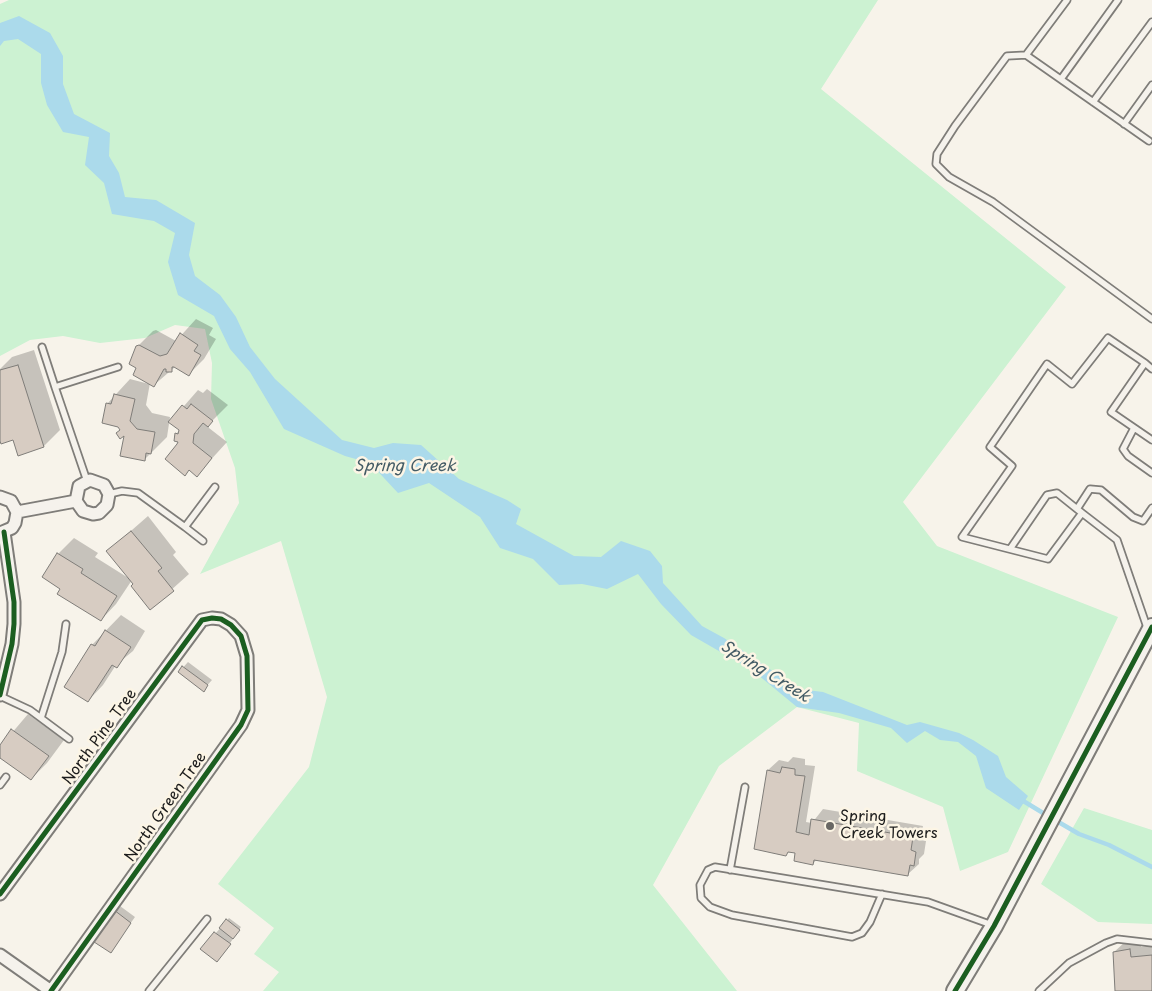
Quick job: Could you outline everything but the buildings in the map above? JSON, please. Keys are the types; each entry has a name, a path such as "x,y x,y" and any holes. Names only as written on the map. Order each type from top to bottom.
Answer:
{"street":[{"path":"87,481 99,482 109,494 104,510 93,514 83,511 76,501 79,486 87,481"},
{"path":"0,497 11,502 17,512 15,523 2,533 14,602 14,624 12,644 0,696"},
{"path":"17,512 76,501"},
{"name":"North Pine Tree","path":"0,894 202,620 221,619 231,625"},
{"name":"North Green Tree","path":"51,991 241,725 248,710 247,656 241,636 231,625"},
{"path":"955,991 1012,893 1150,630"},
{"path":"0,955 51,991"}],"lane":[{"path":"1026,54 1066,0"},
{"path":"1061,79 1118,0"},
{"path":"1093,102 1152,22"},
{"path":"1151,140 1124,124 1026,54 1008,56 955,126 937,154 936,164 949,176 993,202 1152,319"},
{"path":"1124,124 1152,85"},
{"path":"1152,369 1108,338 1072,384 1047,364 990,447 1012,466 962,537 1048,558 1079,511 1090,489 1101,490 1133,517 1138,519 1143,520 1152,508"},
{"path":"42,347 87,481"},
{"path":"1145,363 1111,412 1134,428 1151,436"},
{"path":"55,387 118,367"},
{"path":"1134,428 1123,449 1128,456 1152,473"},
{"path":"185,527 215,488"},
{"path":"109,494 122,491 138,494 203,540"},
{"path":"1010,549 1047,495 1057,493 1117,540 1150,630"},
{"path":"41,718 59,662 66,624"},
{"path":"0,696 41,718 70,739"},
{"path":"0,785 6,777"},
{"path":"730,870 745,787"},
{"path":"882,894 862,934 852,937 732,915 710,907 701,898 700,885 702,877 708,870 715,867 730,870 882,894 928,902 994,926"},
{"path":"149,991 207,919"},
{"path":"1039,991 1069,963 1106,943 1117,939 1152,944"}],"green space":[{"path":"9,0 878,0 821,89 1066,287 903,502 937,546 1118,617 1008,852 960,871 943,807 857,771 859,723 797,707 719,766 653,885 737,991 263,991 279,972 254,954 274,928 218,884 309,767 327,697 281,541 200,574 239,503 235,468 211,399 212,363 205,329 175,325 145,338 100,343 63,336 30,340 0,356 0,4"},
{"path":"1084,808 1152,830 1152,924 1098,922 1041,884"}],"water":[{"name":"Spring Creek","path":"19,16 50,33 63,56 63,84 74,114 110,133 109,156 119,173 125,197 156,200 195,223 189,255 195,276 220,295 236,317 250,347 275,379 342,440 374,448 393,443 421,445 459,479 507,500 521,509 516,524 574,556 601,557 621,541 650,551 662,566 663,583 702,626 724,638 799,689 823,692 907,725 920,722 959,733 998,756 1006,777 1028,796 1019,810 986,788 976,756 958,742 940,740 925,731 907,743 891,728 839,713 797,707 752,670 691,635 661,604 638,574 607,589 582,584 559,585 533,559 500,548 480,517 429,483 398,493 370,463 345,456 284,429 250,372 230,349 214,316 178,295 168,262 175,233 154,221 112,214 104,183 85,165 89,137 63,132 47,105 41,83 41,54 18,39 4,41 0,46 0,23"}],"waterway":[{"name":"Spring Creek","path":"1020,799 1048,816"},
{"name":"Spring Creek","path":"1055,820 1079,834 1109,845 1152,867"}],"cycle path":[{"path":"0,695 12,644 14,624 14,602 4,532"},
{"path":"0,894 202,620 221,619 231,625 241,636 247,656 248,710 241,725 51,991"},
{"path":"955,991 994,926 1152,627"}],"place":[{"name":"Spring Creek Towers","path":"830,826"}]}
